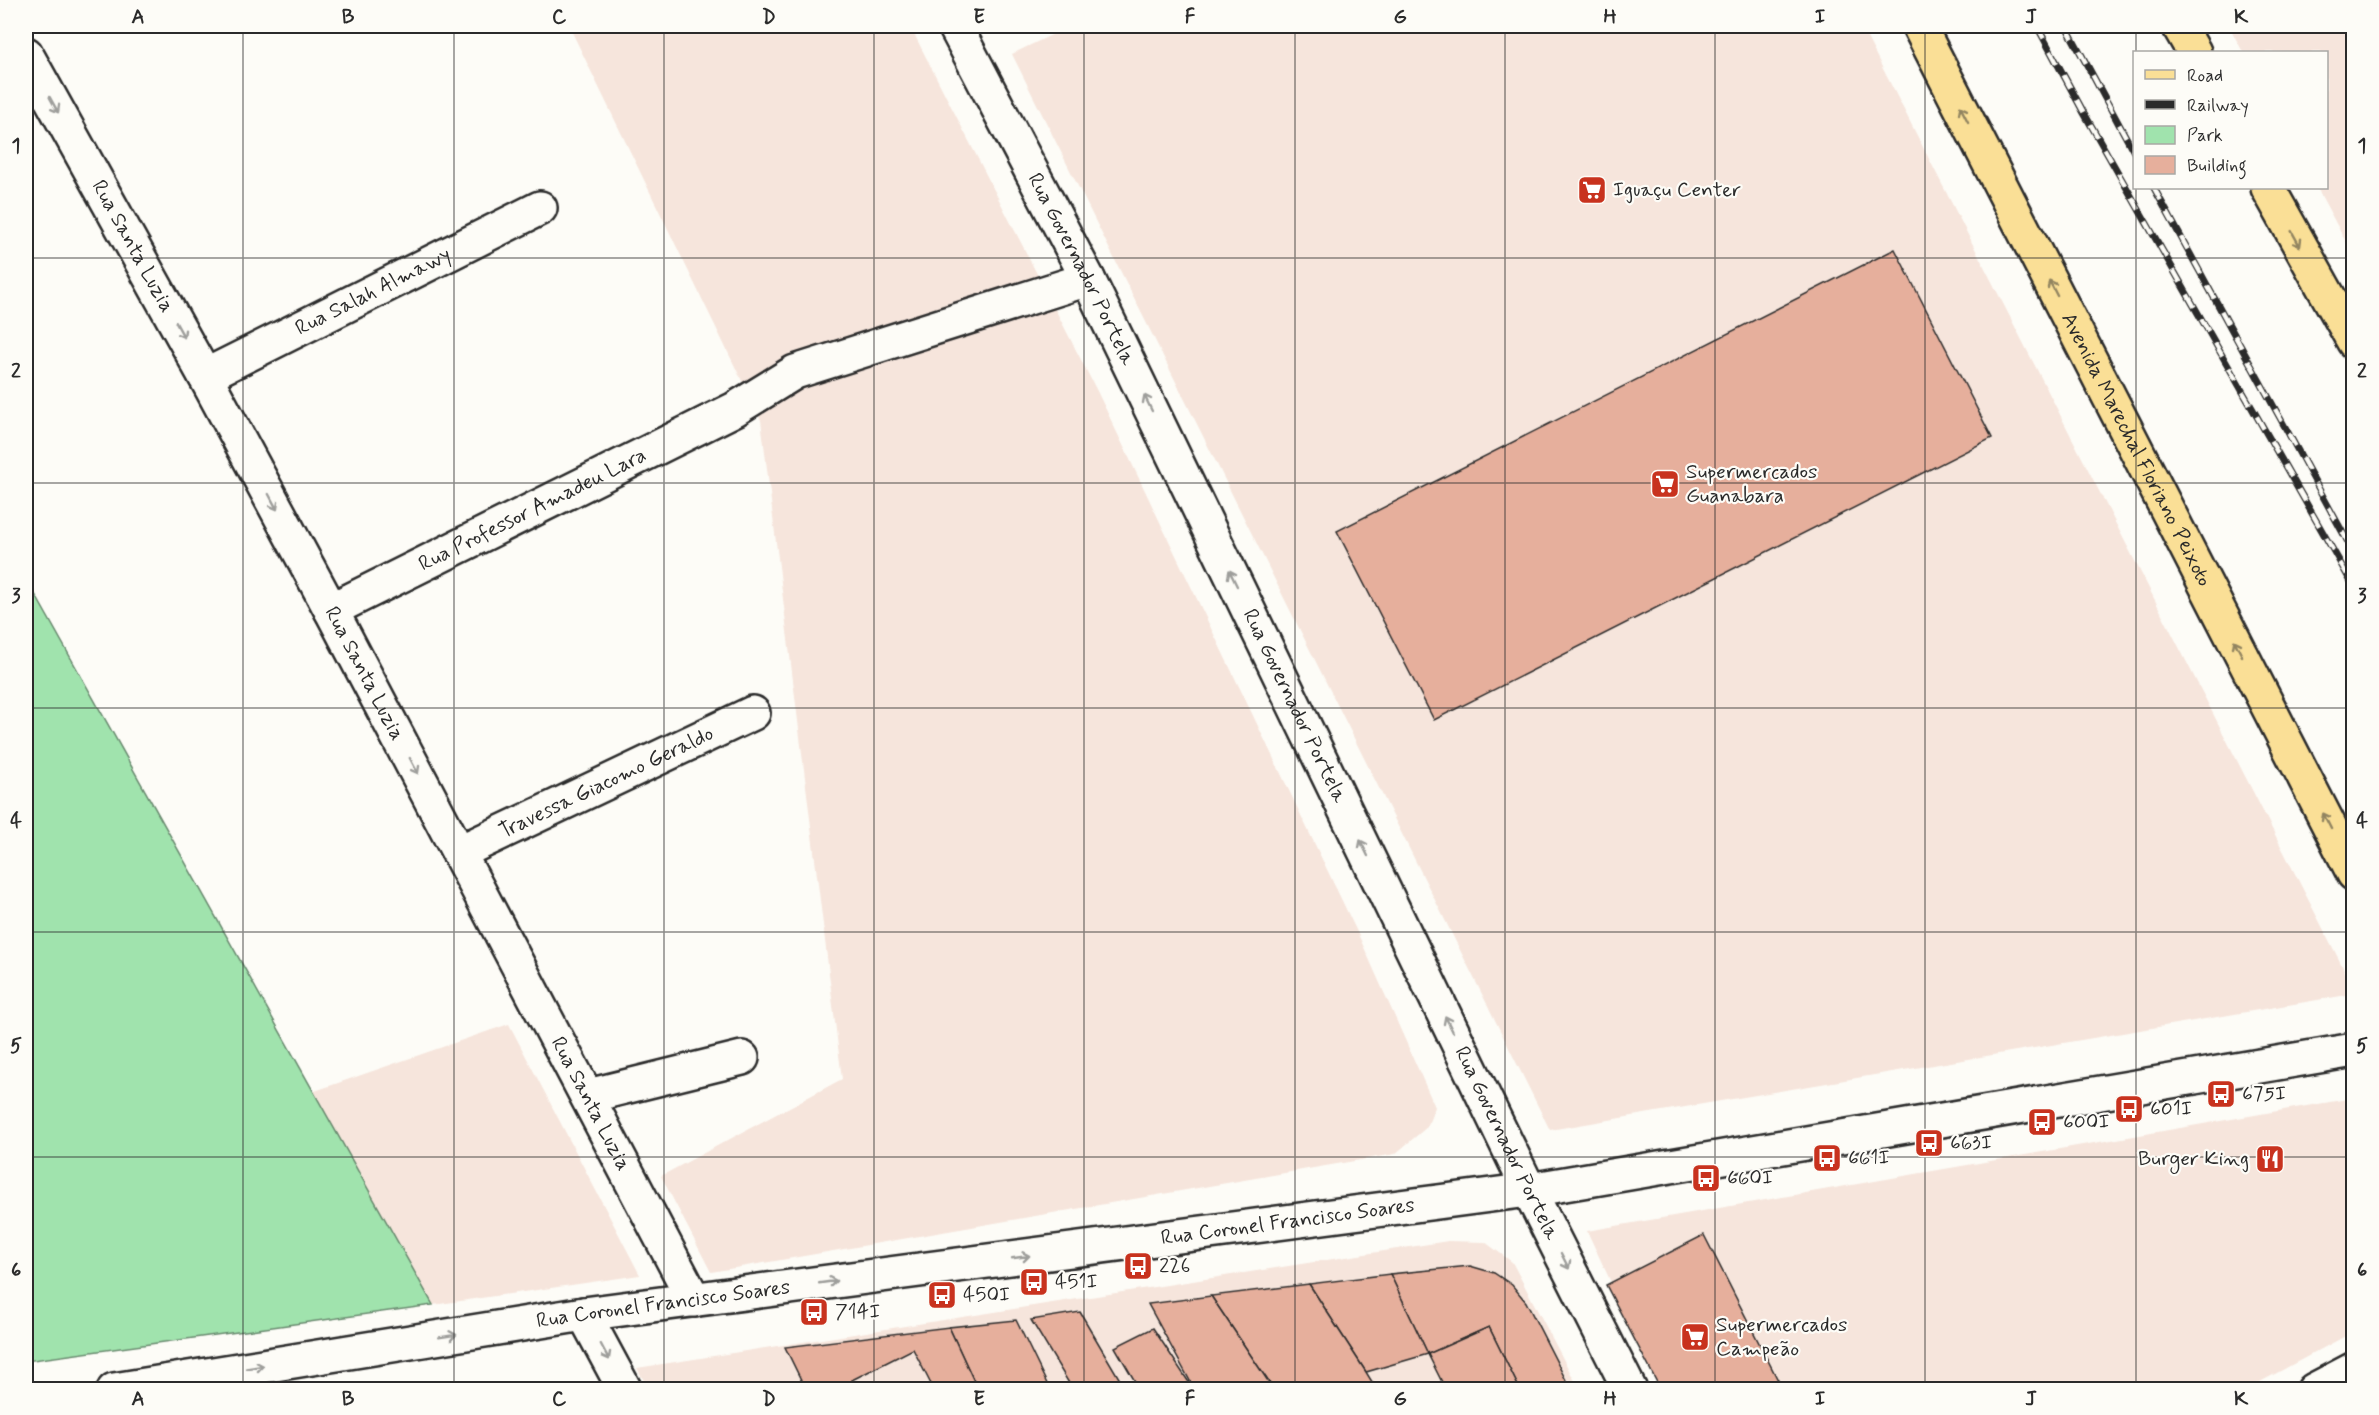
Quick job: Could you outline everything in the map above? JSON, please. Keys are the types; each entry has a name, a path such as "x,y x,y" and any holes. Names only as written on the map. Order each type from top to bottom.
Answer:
{"main road":[{"name":"Avenida Marechal Floriano Peixoto","path":"1919,26 2354,873"},
{"path":"2179,26 2193,51"},
{"path":"2269,189 2354,342"}],"street":[{"name":"Rua Governador Portela","path":"955,26 1088,279 1529,1190 1630,1389"},
{"name":"Rua Santa Luzia","path":"26,54 205,376 331,610 694,1300"},
{"name":"Rua Salah Almawy","path":"205,376 540,208"},
{"name":"Rua Professor Amadeu Lara","path":"331,610 735,409 795,372 1088,279"},
{"name":"Travessa Giacomo Geraldo","path":"460,852 753,713"},
{"name":"Rua Coronel Francisco Soares","path":"114,1389 584,1314 1529,1190 2354,1050"},
{"path":"588,1096 742,1058"},
{"path":"584,1314 625,1389"},
{"path":"2314,1389 2354,1369"}],"shaded area":[{"path":"569,26 910,26 1097,391 1358,934 1435,1107 1427,1127 1395,1154 711,1272 661,1176 842,1079 761,420"},
{"path":"1070,26 1861,26 2353,987 2353,994 1550,1130 1012,54"},
{"path":"2229,26 2353,26 2353,255 2318,189 2328,189 2328,51 2242,51"},
{"path":"509,1024 640,1275 433,1305 312,1092"},
{"path":"2353,1098 2353,1332 2247,1389 1661,1389 1587,1231"},
{"path":"1448,1241 1485,1242 1512,1262 1579,1389 649,1390 637,1368"}],"green space":[{"path":"26,578 433,1305 26,1361"}],"building":[{"name":"Supermercados Guanabara","path":"1895,249 1992,438 1434,720 1337,531"},
{"name":"Supermercados Campeão","path":"1704,1235 1783,1390 1661,1390 1606,1285"},
{"path":"1470,1266 1494,1273 1512,1285 1526,1302 1571,1390 1520,1390 1489,1327 1428,1354 1390,1274"},
{"path":"1390,1274 1428,1354 1366,1372 1309,1284"},
{"path":"1309,1284 1377,1390 1274,1390 1211,1296"},
{"path":"1211,1296 1274,1390 1195,1390 1148,1304"},
{"path":"1080,1312 1126,1390 1073,1390 1031,1320"},
{"path":"1016,1320 1050,1390 978,1390 949,1327"},
{"path":"949,1327 978,1390 934,1390 913,1349 852,1380 855,1390 806,1390 785,1347"},
{"path":"1489,1327 1520,1390 1446,1390 1428,1354"},
{"path":"1153,1328 1194,1390 1140,1390 1115,1347"}],"railway":[{"path":"2037,26 2084,113 2354,587"},
{"path":"2066,26 2133,150"},
{"path":"2155,189 2354,553"}],"place":[{"name":"Iguaçu Center","path":"1592,190"},
{"name":"Supermercados Guanabara","path":"1665,484"},
{"name":"675I","path":"2221,1094"},
{"name":"601I","path":"2129,1109"},
{"name":"600I","path":"2042,1122"},
{"name":"663I","path":"1929,1143"},
{"name":"661I","path":"1827,1158"},
{"name":"Burger King","path":"2270,1159"},
{"name":"660I","path":"1706,1178"},
{"name":"226","path":"1138,1266"},
{"name":"451I","path":"1034,1282"},
{"name":"450I","path":"942,1295"},
{"name":"714I","path":"814,1312"},
{"name":"Supermercados Campeão","path":"1695,1337"}]}
